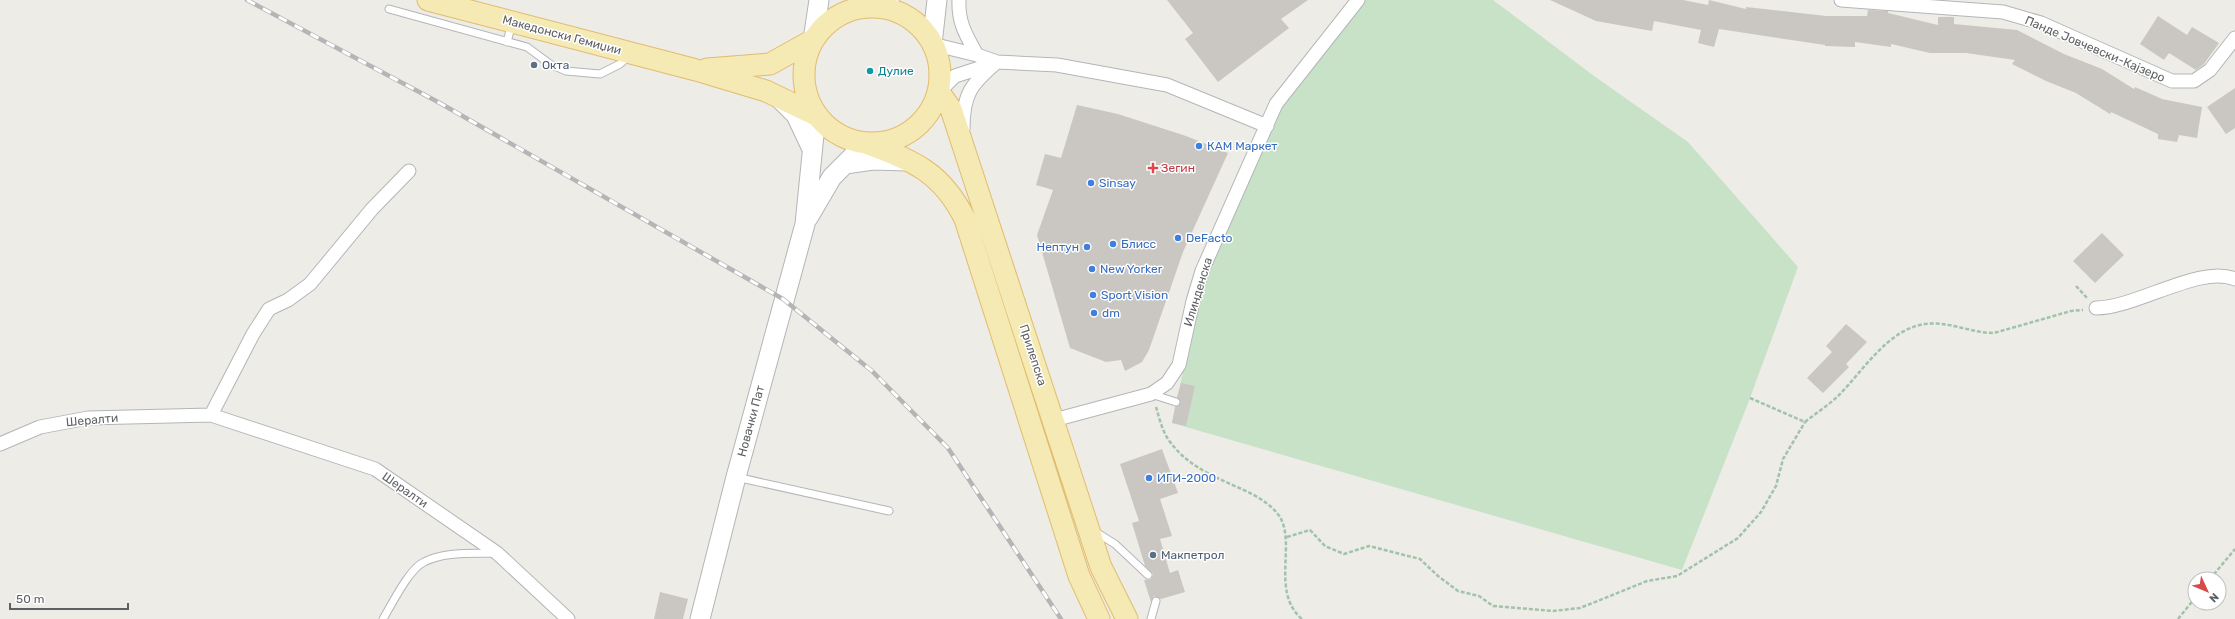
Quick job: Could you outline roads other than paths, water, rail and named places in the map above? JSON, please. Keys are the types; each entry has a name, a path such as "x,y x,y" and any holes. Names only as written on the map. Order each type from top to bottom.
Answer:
{"main road":[{"name":"Македонски Гемиџии","path":"428,0 696,70 766,91 816,115"},
{"path":"696,70 770,64 813,40 826,24 842,13 882,2 920,25 939,58 941,76 938,92 931,110 919,125 903,136 885,142 866,143 847,139 830,129 816,115 807,97 804,78 806,58 813,40 819,0"},
{"path":"932,44 937,0"},
{"name":"Прилепска","path":"938,92 951,109 963,143 1101,567 1127,619"},
{"path":"778,98 796,115 812,149"},
{"path":"805,224 816,115"},
{"path":"805,224 832,177 866,143"},
{"name":"Прилепска","path":"866,143 911,161 932,174 956,202 965,219 1080,576 1099,619"},
{"path":"845,164 873,160 911,161"},
{"name":"Новачки Пат","path":"700,619 736,477 805,224"}],"street":[{"path":"959,0 958,15 964,32 977,55"},
{"name":"Илинденска","path":"1054,420 1151,394 1167,383 1178,365 1193,301 1202,271 1268,126 1276,104 1358,0"},
{"name":"Панде Јовчевски-Кајзеро","path":"1841,0 2003,12 2041,23 2172,81 2194,82 2210,70 2235,38"},
{"path":"932,44 977,55 997,62 1057,65 1167,85 1268,126"},
{"path":"938,92 955,76 997,62"},
{"path":"963,143 963,112 970,88 997,62"},
{"path":"211,416 253,334 268,309 288,300 310,284 372,209 409,171"},
{"path":"2096,308 2107,308 2129,303 2205,277 2220,276 2235,279"},
{"name":"Шералти","path":"0,444 40,426 88,418 211,416 375,469 496,553 568,619"}],"lane":[{"path":"389,9 527,47 550,64 566,71 600,74 620,64 632,54"},
{"path":"507,42 512,22"},
{"path":"1151,394 1176,402"},
{"path":"736,477 889,511"},
{"path":"1088,527 1115,544 1148,575"},
{"path":"383,619 404,582 422,562 442,555 496,553"},
{"path":"1151,619 1156,601"}],"railway":[{"path":"247,0 438,102 783,299 872,371 948,448 1061,619"}],"place":[{"name":"Окта","path":"534,65"},
{"name":"Дулие","path":"870,71"},
{"name":"КАМ Маркет","path":"1199,146"},
{"name":"Зегин","path":"1153,168"},
{"name":"Sinsay","path":"1091,183"},
{"name":"DeFacto","path":"1178,238"},
{"name":"Блисс","path":"1113,244"},
{"name":"Нептун","path":"1087,247"},
{"name":"New Yorker","path":"1092,269"},
{"name":"Sport Vision","path":"1093,295"},
{"name":"dm","path":"1094,313"},
{"name":"ИГИ-2000","path":"1149,478"},
{"name":"Макпетрол","path":"1153,555"}]}
